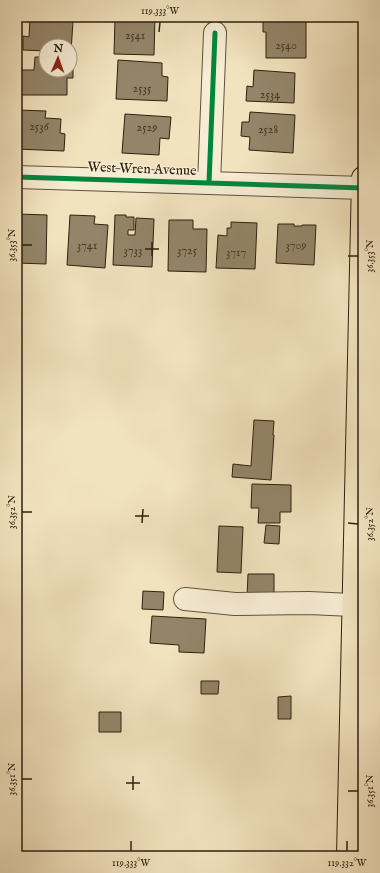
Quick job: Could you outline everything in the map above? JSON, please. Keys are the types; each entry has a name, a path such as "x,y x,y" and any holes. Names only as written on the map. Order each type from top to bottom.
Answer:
{"main road":[{"path":"348,856 352,605 361,333 363,178"}],"street":[{"path":"209,183 215,33"},
{"name":"West Wren Avenue","path":"17,177 363,188"},
{"path":"185,599 235,604 309,603 352,605"}],"building":[{"path":"115,17 155,17 154,55 114,54"},
{"path":"30,19 73,21 72,38 38,38 38,51 23,50 23,36 29,37"},
{"path":"263,19 306,19 306,58 266,58 266,32 263,32"},
{"path":"35,57 38,57 38,78 67,78 67,95 18,95 18,70 34,70"},
{"path":"118,60 162,63 162,76 168,77 167,101 116,99"},
{"path":"254,70 295,73 294,103 246,101 247,86 253,87"},
{"path":"17,110 46,111 45,118 61,119 60,133 65,134 64,151 17,149"},
{"path":"250,112 295,115 293,153 249,150 250,137 241,136 242,122 249,122"},
{"path":"125,114 171,117 169,139 160,138 159,155 122,153"},
{"path":"17,214 47,215 46,264 17,263"},
{"path":"70,215 95,216 94,224 108,225 105,268 67,265"},
{"path":"115,215 134,217 134,230 128,230 128,235 135,235 136,218 154,219 152,267 113,265"},
{"path":"169,220 193,220 193,229 207,229 206,272 168,271"},
{"path":"231,222 257,223 255,269 216,268 218,235 227,236 227,228 231,228"},
{"path":"278,224 294,224 294,226 316,225 314,265 276,263"},
{"path":"254,420 274,421 271,480 232,477 233,464 251,466"},
{"path":"252,484 291,485 291,512 280,512 280,523 258,523 259,508 251,508"},
{"path":"266,525 280,526 279,544 264,543"},
{"path":"219,526 243,527 241,573 217,572"},
{"path":"248,574 274,574 274,598 247,597"},
{"path":"143,591 164,592 163,610 142,609"},
{"path":"152,616 206,619 204,653 179,652 179,645 150,643"},
{"path":"201,681 219,681 218,694 201,694"},
{"path":"291,696 291,719 278,719 278,697"},
{"path":"99,712 121,712 121,732 99,732"}],"cycle path":[{"path":"209,183 215,33"},
{"path":"17,177 363,188"}]}
